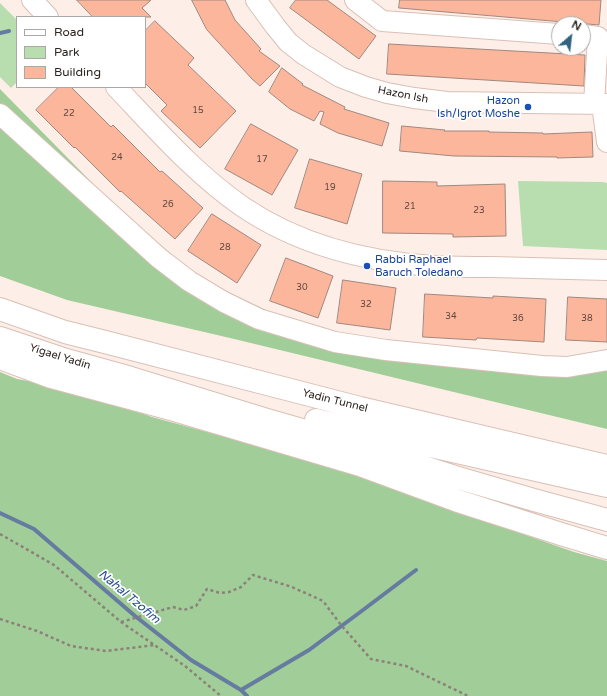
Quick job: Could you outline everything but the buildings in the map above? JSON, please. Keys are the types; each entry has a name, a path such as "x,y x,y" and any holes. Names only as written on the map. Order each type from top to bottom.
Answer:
{"highway":[{"path":"0,309 65,332 383,400 607,452"},
{"name":"Yadin Tunnel","path":"65,332 360,408 607,466"},
{"name":"Yigael Yadin","path":"0,338 63,359 121,375"},
{"path":"0,358 51,377 174,410 360,465 458,501 607,548"},
{"path":"121,375 267,420 358,446 455,477 607,520"},
{"name":"Yadin Tunnel","path":"121,375 607,486"}],"street":[{"path":"32,0 47,16"},
{"name":"Hazon Ish","path":"256,0 288,42 303,54 340,77 366,87 387,93 447,102 601,104"},
{"path":"355,0 382,20 551,33"},
{"path":"591,37 598,37 601,104 607,142"},
{"path":"117,88 181,154 222,191 265,220 313,243 347,253 400,263 435,266 607,270"},
{"path":"0,114 159,258 189,281 224,302 259,319 335,342 386,350 542,366 567,367 607,360"}],"path":[{"path":"0,534 54,565 121,622 185,666 221,696"},
{"path":"121,622 173,607 184,610 196,606 207,589 220,593 229,592 241,587 253,575 292,586 323,601 371,660 406,666 468,696"},
{"path":"0,619 37,631 71,646 106,651 155,645"}],"green space":[{"path":"0,3 16,19 16,83 11,88 0,77"},
{"path":"0,89 112,203 199,278 291,322 403,349 607,363 607,429 67,300 0,276"},
{"path":"518,181 607,183 607,250 523,246"},
{"path":"0,372 17,379 34,382 121,406 152,417 321,463 574,552 607,561 607,696 0,696"}],"waterway":[{"path":"0,33 9,31"},
{"name":"Nahal Tzofim","path":"0,513 34,529 135,616 191,660 241,690 247,696"},
{"path":"241,690 309,650 416,570"}],"place":[{"name":"Hazon Ish/Igrot Moshe","path":"528,107"},
{"name":"Rabbi Raphael Baruch Toledano","path":"367,266"}]}
